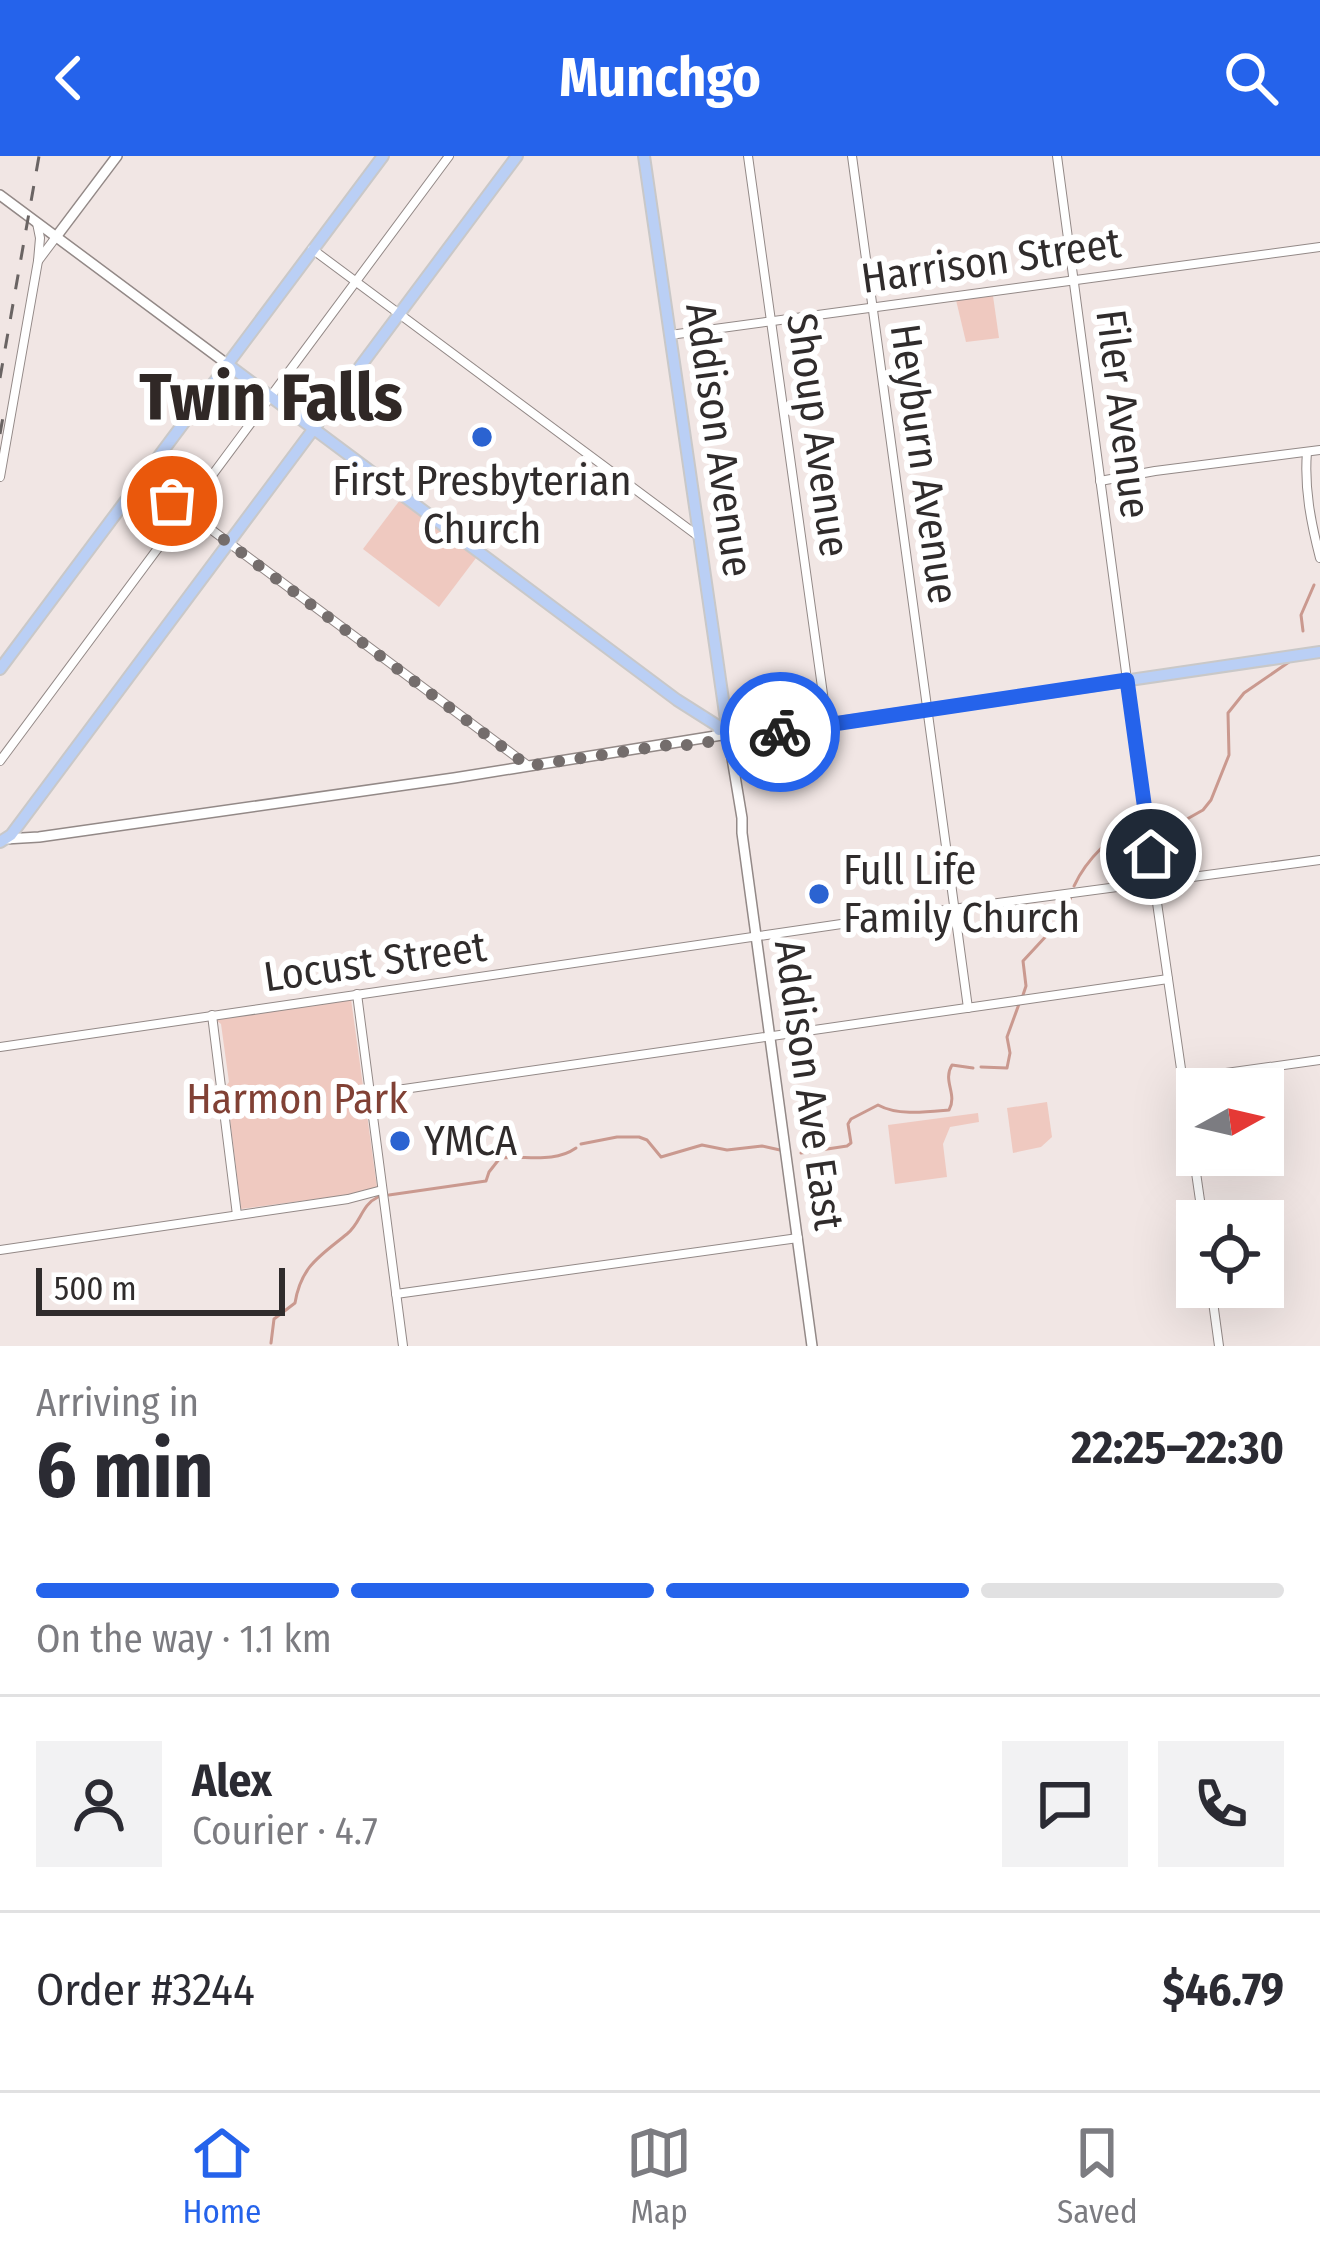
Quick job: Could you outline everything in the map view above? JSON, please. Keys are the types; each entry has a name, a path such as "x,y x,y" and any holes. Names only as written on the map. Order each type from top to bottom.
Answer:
{"main road":[{"path":"56,237 117,156"},
{"path":"0,669 383,156"},
{"path":"2,841 20,824 517,156"},
{"name":"Addison Avenue","path":"644,156 726,736"},
{"path":"0,195 726,736"},
{"path":"2,841 1320,652"},
{"name":"Addison Ave East","path":"726,736 812,1346"}],"street":[{"path":"0,761 449,156"},
{"name":"Shoup Avenue","path":"748,156 827,723"},
{"name":"Heyburn Avenue","path":"852,156 968,1009"},
{"name":"Filer Avenue","path":"1057,156 1181,1068"},
{"path":"0,477 38,261 36,222"},
{"path":"38,261 56,237"},
{"name":"Harrison Street","path":"670,335 1320,247"},
{"path":"312,249 700,537"},
{"path":"1100,481 1320,450"},
{"path":"1307,452 1305,475 1319,555"},
{"path":"142,478 528,766"},
{"name":"Locust Street","path":"0,1047 955,908 1320,860"},
{"path":"369,1094 1168,979"},
{"path":"357,994 403,1346"},
{"path":"212,1015 237,1215"},
{"path":"1262,1068 1320,1060"},
{"path":"0,1250 348,1199 382,1190"},
{"path":"396,1294 798,1238"},
{"path":"1214,1308 1219,1346"}],"green space":[{"path":"993,296 999,338 966,342 956,300"},
{"path":"400,500 476,558 439,607 363,549"},
{"name":"Harmon Park","path":"351,999 377,1187 241,1209 229,1082 221,1024 216,1020"},
{"path":"1047,1102 1052,1137 1041,1147 1013,1153 1007,1108"},
{"path":"978,1113 979,1122 950,1127 943,1144 947,1177 895,1184 888,1125"}],"waterway":[{"path":"1303,631 1301,615 1314,585"},
{"path":"1154,825 1180,823 1203,810 1229,755 1228,713 1244,693 1289,662"},
{"path":"1074,886 1102,848 1121,832 1141,824"},
{"path":"1023,995 1023,961 1061,920 1071,897"},
{"path":"981,1067 1007,1068 1007,1037 1019,1004"},
{"path":"801,1153 847,1146 851,1119 878,1105 903,1112 949,1110 952,1065 973,1068"},
{"path":"581,1144 639,1137 661,1157 702,1145 780,1150"},
{"path":"389,1195 486,1181 500,1158 548,1157 576,1148"},
{"path":"271,1343 274,1319 295,1303 307,1271 352,1230 378,1197"}],"railway":[{"path":"0,378 39,156"},
{"path":"0,434 3,417"}],"way so far":[{"path":"172,501 528,766 780,732"}],"place":[{"name":"First Presbyterian Church","path":"482,437"},
{"name":"Full Life Family Church","path":"819,894"},
{"name":"YMCA","path":"400,1141"}],"district":[{"name":"Twin Falls","path":"271,397"}],"route":[{"path":"780,732 1127,680 1151,854"}]}
